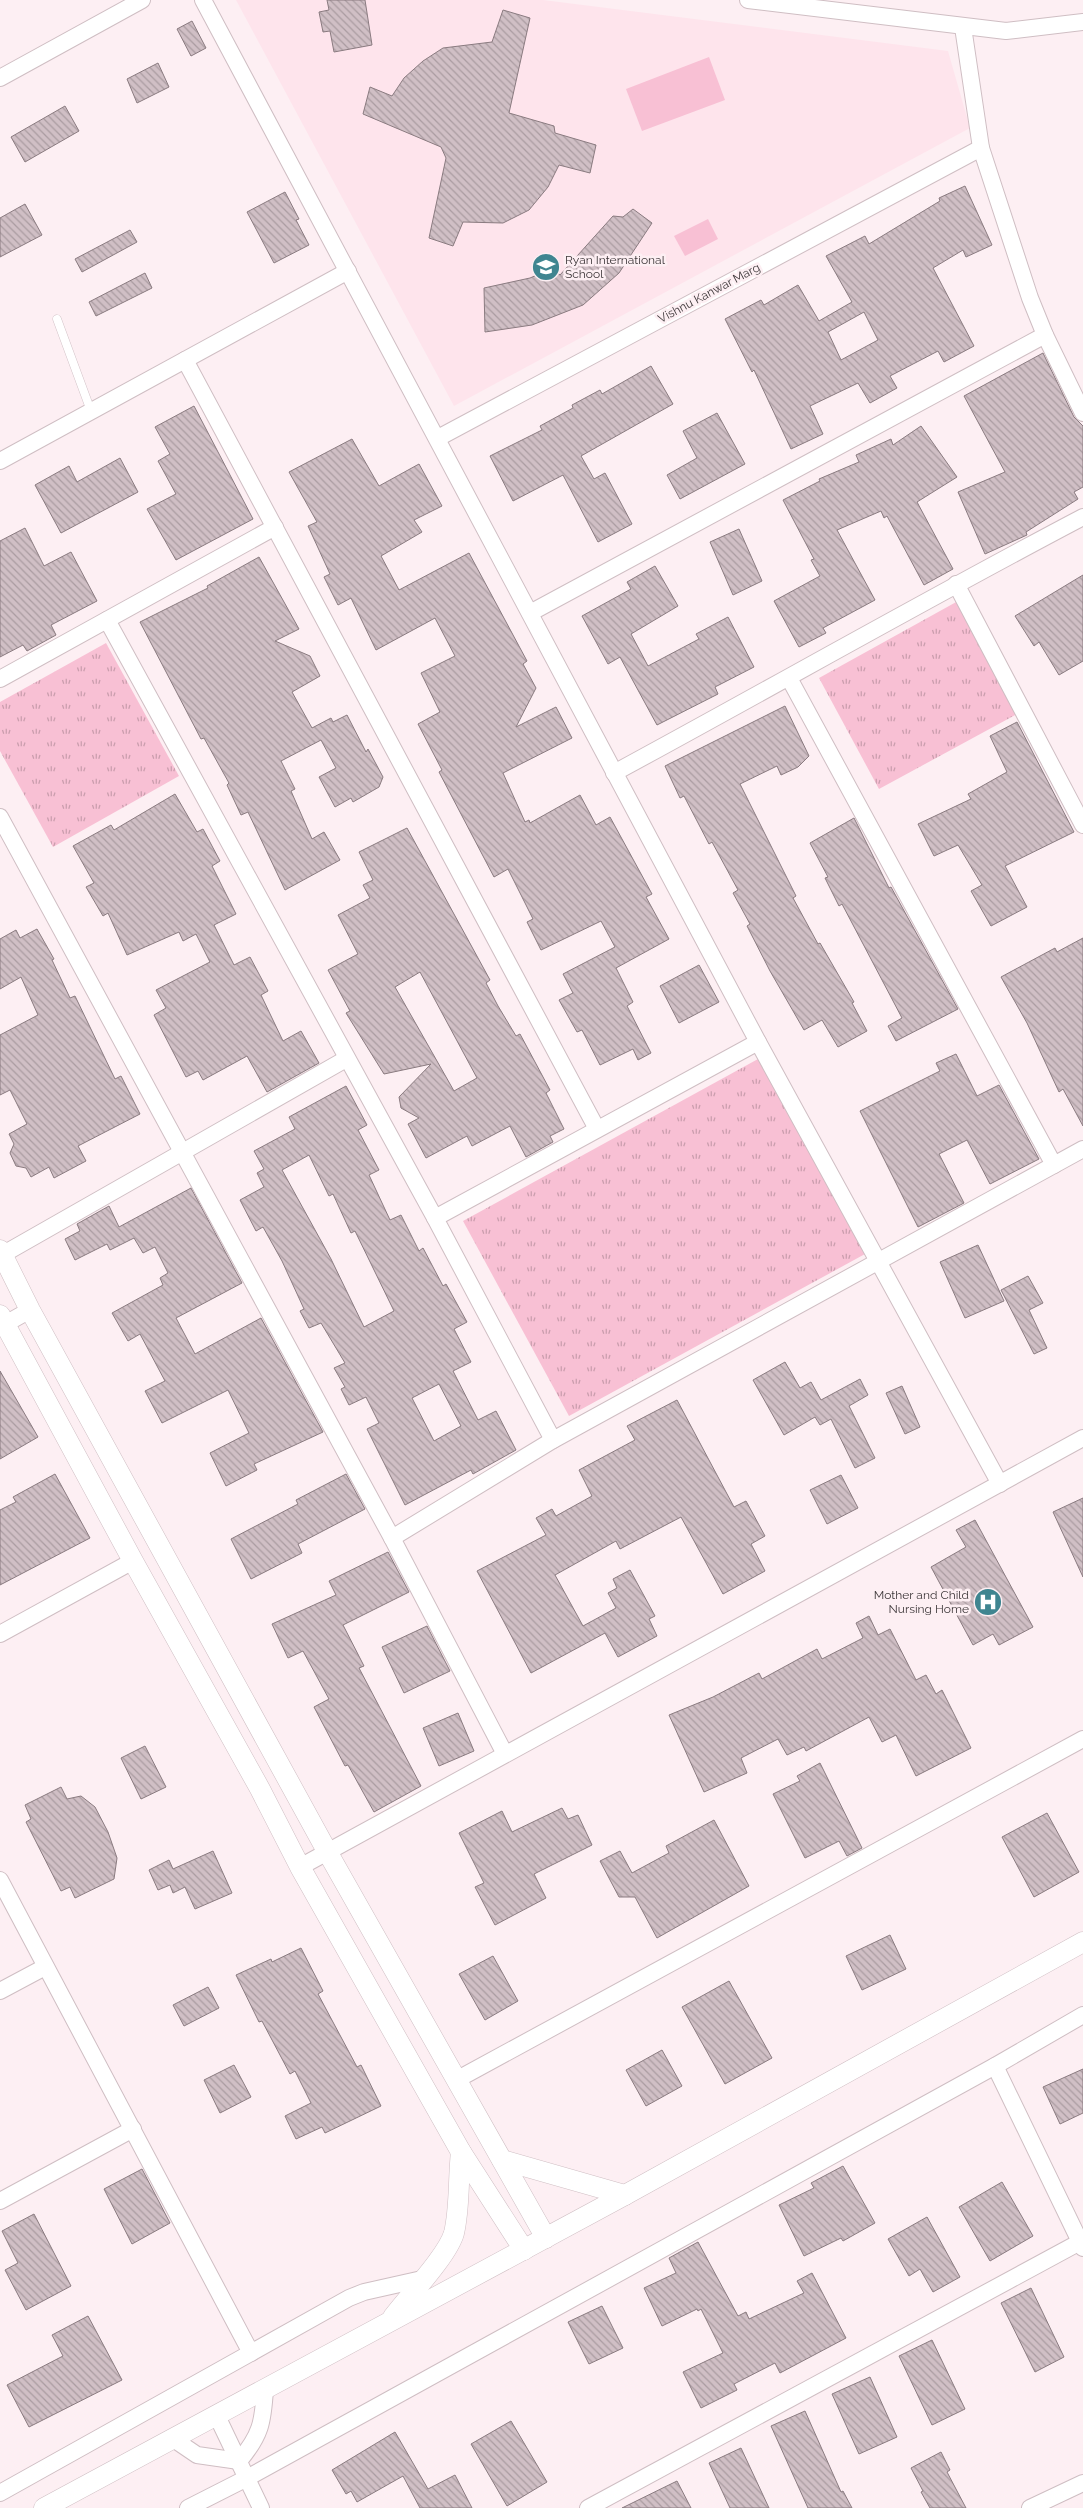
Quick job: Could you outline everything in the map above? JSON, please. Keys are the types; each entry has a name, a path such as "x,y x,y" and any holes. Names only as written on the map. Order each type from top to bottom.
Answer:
{"street":[{"path":"0,78 142,0"},
{"path":"202,0 438,438 758,1042 1000,1484"},
{"path":"748,0 1006,31 1083,22"},
{"path":"963,26 981,148 1019,266 1045,335 1083,413"},
{"name":"Vishnu Kanwar Marg","path":"438,438 981,148"},
{"path":"0,461 348,271"},
{"path":"530,613 1045,335"},
{"path":"185,360 597,1130"},
{"path":"614,773 956,584 1083,517"},
{"path":"0,679 275,527"},
{"path":"956,584 1083,825"},
{"path":"107,620 434,1218 553,1440"},
{"path":"789,678 1054,1165"},
{"path":"0,817 180,1153 392,1538 505,1754"},
{"path":"434,1218 758,1042"},
{"path":"346,1058 1,1253 30,1310 328,1853 458,2079 546,2238"},
{"path":"392,1538 553,1440 1083,1149"},
{"path":"30,1310 2,1322 260,1789 300,1867 461,2152 524,2250"},
{"path":"300,1867 1083,1438"},
{"path":"0,1634 133,1562"},
{"path":"458,2079 1083,1739"},
{"path":"0,1880 251,2353"},
{"path":"44,2508 625,2195 1083,1942"},
{"path":"0,1991 45,1967"},
{"path":"188,2508 247,2478 995,2066 1083,2015"},
{"path":"588,2508 1082,2245 995,2066"},
{"path":"0,2201 133,2129"},
{"path":"387,2324 438,2260 454,2234 461,2152"},
{"path":"502,2160 625,2195"},
{"path":"0,2493 357,2295 422,2279"},
{"path":"239,2461 255,2442 264,2415 265,2388"},
{"path":"216,2414 261,2508"},
{"path":"172,2438 197,2455 239,2461"},
{"path":"1030,2508 1083,2482"}],"lane":[{"path":"57,319 91,411"}],"shaded area":[{"name":"Ryan International School","path":"236,0 543,0 948,51 970,128 454,406"}],"green space":[{"path":"709,57 725,100 642,131 626,89"},
{"path":"708,219 718,239 685,256 674,236"},
{"path":"958,601 1019,713 879,789 819,678"},
{"path":"106,643 179,776 53,847 0,751 0,702"},
{"path":"758,1059 865,1254 569,1416 463,1221"}],"building":[{"path":"327,0 365,0 372,45 334,52 330,31 323,32 319,12 329,10"},
{"path":"503,10 530,18 509,113 554,126 555,133 596,145 590,173 559,165 548,187 529,210 503,223 463,222 453,246 429,238 446,158 441,147 363,114 370,87 392,96 404,78 423,61 443,48 492,42"},
{"path":"192,21 206,48 191,56 177,29"},
{"path":"158,63 169,87 137,103 127,79"},
{"path":"65,106 79,131 25,162 11,137"},
{"path":"965,186 992,245 966,257 963,250 933,268 974,346 944,362 938,351 890,376 897,388 870,403 858,383 810,406 823,434 791,449 754,370 752,372 725,319 761,300 764,305 798,285 819,321 852,302 826,256 865,236 869,244 940,201 939,198","holes":["864,312 878,340 841,360 828,332"]},
{"path":"285,192 299,219 296,220 309,245 274,263 247,212"},
{"path":"25,204 42,235 0,257 0,218"},
{"path":"633,209 652,223 619,273 583,305 532,325 485,332 484,288 530,278 553,268 560,275 613,216 623,217"},
{"path":"130,230 137,242 82,272 75,259"},
{"path":"145,273 152,288 96,316 89,302"},
{"path":"1043,353 1074,417 1083,426 1083,487 1074,492 1078,499 1026,532 1027,535 985,554 958,492 1005,472 964,396"},
{"path":"651,366 673,404 581,456 594,479 605,473 632,524 598,542 563,475 513,501 490,456 542,430 540,426 573,408 572,405 600,390 602,394"},
{"path":"194,406 253,519 176,560 147,509 176,494 158,461 170,454 155,427"},
{"path":"717,413 745,464 680,499 667,475 697,458 683,431"},
{"path":"921,426 957,477 917,502 953,569 924,585 887,516 884,518 881,511 837,530 875,600 823,628 826,633 799,647 774,601 820,576 811,560 814,559 783,500 820,481 819,479 859,462 856,455 891,439 893,445"},
{"path":"352,439 379,486 419,464 442,506 414,520 422,532 381,556 399,590 469,553 527,661 523,664 536,688 516,727 556,707 572,738 503,773 525,822 529,820 530,823 580,795 596,825 610,817 652,894 646,897 669,939 616,968 633,1002 627,1006 651,1053 638,1060 633,1049 600,1065 582,1030 577,1032 559,1000 573,993 563,974 615,947 601,921 541,950 527,922 533,919 508,869 494,877 439,772 442,770 418,724 440,712 421,673 455,656 435,618 376,650 351,598 338,605 324,577 330,574 308,526 317,522 289,472"},
{"path":"120,458 138,492 61,533 35,485 69,466 77,482"},
{"path":"25,528 44,566 71,552 97,601 51,625 56,635 27,651 23,645 0,657 0,541"},
{"path":"739,529 762,581 733,595 710,542"},
{"path":"259,557 299,629 275,641 310,656 320,676 292,692 312,728 331,718 333,722 347,715 366,752 368,749 383,777 379,787 353,802 351,798 335,807 319,777 336,768 321,740 281,761 295,789 291,791 312,839 324,832 340,860 285,890 248,812 241,815 227,785 229,783 204,738 201,739 140,622 208,588 207,586"},
{"path":"655,566 678,606 631,634 648,666 699,639 696,634 728,617 754,667 715,687 718,694 657,725 620,657 608,664 582,616 631,589 627,582"},
{"path":"1083,575 1083,661 1059,675 1039,642 1034,646 1015,616"},
{"path":"785,706 809,756 798,767 781,775 777,766 740,784 796,896 793,898 818,944 820,943 854,1002 852,1003 867,1031 838,1047 822,1020 804,1030 747,926 750,924 733,893 738,890 712,842 709,844 684,796 680,798 665,766"},
{"path":"1017,722 1074,832 1005,866 1027,907 991,926 971,891 982,885 958,845 934,856 918,824 971,799 968,794 1007,772 990,736"},
{"path":"175,794 197,832 203,829 220,861 212,866 236,914 214,925 234,965 250,957 268,991 261,995 283,1041 301,1031 319,1063 267,1092 247,1056 203,1080 198,1071 186,1077 154,1015 166,1008 156,990 210,962 196,934 183,941 179,932 127,955 108,913 103,916 86,887 94,883 73,846 111,825 114,830"},
{"path":"854,818 889,888 891,887 958,1009 896,1041 888,1026 902,1018 842,904 839,906 825,878 828,877 810,843"},
{"path":"407,828 490,980 486,983 498,1006 516,1036 520,1034 550,1090 546,1093 564,1129 550,1136 553,1142 526,1157 510,1126 472,1146 467,1136 426,1158 408,1124 419,1118 401,1108 399,1097 431,1064 384,1074 346,1013 350,1011 328,970 358,954 338,915 370,898 363,885 373,880 359,852","holes":["420,972 477,1078 454,1091 395,987"]},
{"path":"37,929 54,959 52,960 70,998 75,996 115,1079 121,1076 140,1114 78,1146 86,1161 54,1178 49,1167 31,1177 26,1168 16,1166 10,1153 14,1144 9,1134 27,1124 10,1090 0,1095 0,1035 38,1015 21,977 0,989 0,939 16,930 20,938"},
{"path":"1083,938 1083,1126 1063,1089 1059,1092 1027,1023 1001,977 1055,948 1057,952"},
{"path":"699,965 719,1002 679,1023 660,986"},
{"path":"956,1054 977,1096 999,1085 1039,1159 990,1184 967,1140 939,1154 964,1203 918,1227 860,1111 940,1071 936,1063"},
{"path":"346,1086 367,1125 358,1130 379,1170 369,1175 390,1220 401,1215 419,1251 423,1248 443,1286 446,1284 467,1322 454,1329 471,1362 453,1371 478,1420 496,1411 516,1450 473,1474 471,1470 405,1505 367,1429 379,1423 366,1397 349,1405 341,1389 345,1387 334,1368 345,1363 321,1323 309,1328 300,1311 304,1309 282,1261 263,1227 256,1231 240,1200 264,1187 257,1173 264,1169 254,1151 295,1129 289,1117","holes":["309,1155 329,1196 333,1194 351,1233 355,1231 394,1311 364,1327 331,1259 282,1170","439,1384 461,1426 434,1441 412,1398"]},
{"path":"191,1188 242,1283 176,1318 195,1354 261,1318 323,1432 254,1464 257,1470 226,1486 210,1453 249,1433 228,1390 162,1423 145,1391 165,1381 140,1334 128,1341 112,1313 163,1285 160,1278 168,1273 155,1247 143,1253 134,1238 110,1250 107,1244 75,1260 65,1239 80,1231 77,1224 109,1206 119,1227"},
{"path":"978,1245 1004,1301 965,1318 940,1262"},
{"path":"1028,1276 1043,1303 1029,1310 1047,1348 1034,1354 1001,1290"},
{"path":"785,1362 800,1388 811,1382 821,1400 860,1379 868,1395 849,1406 875,1458 855,1468 831,1419 820,1425 815,1417 784,1435 753,1380"},
{"path":"0,1371 38,1437 0,1459"},
{"path":"902,1386 920,1427 905,1434 886,1393"},
{"path":"677,1400 734,1507 746,1501 765,1536 751,1544 765,1571 723,1594 681,1517 620,1549 616,1541 555,1575 583,1626 616,1608 608,1593 617,1588 613,1579 630,1570 655,1616 649,1619 657,1636 618,1657 605,1633 531,1673 477,1571 546,1535 536,1518 552,1509 556,1516 592,1496 579,1470 635,1440 627,1426"},
{"path":"55,1474 90,1538 0,1585 0,1510 16,1502 13,1497"},
{"path":"346,1474 365,1509 298,1544 302,1553 251,1579 231,1539 298,1504 296,1500"},
{"path":"841,1475 858,1508 827,1524 810,1490"},
{"path":"1083,1498 1083,1577 1053,1512"},
{"path":"975,1520 1033,1627 999,1645 993,1634 973,1645 931,1567 966,1547 956,1530"},
{"path":"388,1552 409,1592 343,1625 364,1666 359,1668 421,1786 374,1812 348,1765 345,1766 314,1707 329,1699 303,1651 288,1658 272,1624 336,1595 329,1581"},
{"path":"869,1616 878,1635 890,1629 916,1680 926,1675 936,1694 942,1690 971,1748 916,1776 896,1735 882,1742 869,1717 806,1751 804,1747 787,1755 778,1739 741,1758 747,1773 704,1792 669,1715 713,1697 759,1673 762,1679 817,1649 822,1659 863,1638 856,1623"},
{"path":"427,1626 450,1671 404,1693 382,1647"},
{"path":"458,1713 474,1751 439,1766 423,1728"},
{"path":"145,1746 166,1787 141,1799 121,1758"},
{"path":"820,1763 862,1848 847,1856 839,1841 805,1858 773,1794 800,1781 797,1776"},
{"path":"61,1787 67,1799 81,1796 95,1807 108,1832 117,1858 114,1879 75,1898 70,1887 61,1891 26,1822 31,1819 25,1805"},
{"path":"562,1808 568,1819 578,1815 592,1845 534,1874 546,1898 495,1925 475,1887 484,1883 459,1833 502,1811 512,1832"},
{"path":"1047,1813 1079,1872 1034,1897 1002,1837"},
{"path":"714,1820 749,1886 657,1938 635,1897 619,1897 600,1861 620,1851 632,1873 669,1853 666,1846"},
{"path":"213,1851 232,1893 195,1909 185,1887 173,1893 170,1885 158,1890 149,1870 169,1860 173,1869"},
{"path":"890,1935 906,1969 862,1990 846,1956"},
{"path":"301,1948 323,1991 318,1994 357,2067 361,2065 381,2106 325,2133 322,2127 296,2139 285,2116 311,2103 295,2071 290,2074 262,2021 259,2022 236,1975 271,1959 272,1962"},
{"path":"493,1956 518,2001 485,2020 459,1974"},
{"path":"729,1981 772,2058 725,2084 682,2007"},
{"path":"208,1987 219,2008 184,2026 173,2005"},
{"path":"662,2050 682,2086 646,2106 626,2070"},
{"path":"234,2065 251,2097 220,2113 204,2080"},
{"path":"1083,2069 1083,2113 1060,2124 1043,2087"},
{"path":"843,2166 875,2223 843,2241 841,2238 804,2256 779,2205 814,2188 811,2183"},
{"path":"142,2169 170,2223 132,2244 104,2189"},
{"path":"1002,2182 1033,2236 990,2261 959,2207"},
{"path":"34,2214 71,2286 26,2310 5,2270 18,2263 2,2231"},
{"path":"927,2217 960,2277 933,2292 920,2269 909,2276 888,2239"},
{"path":"698,2242 738,2316 746,2312 749,2319 804,2293 797,2281 812,2273 846,2338 780,2373 775,2363 734,2384 737,2390 701,2408 683,2372 723,2353 701,2309 698,2311 697,2309 662,2326 644,2288 676,2273 669,2258"},
{"path":"1031,2288 1064,2357 1035,2372 1001,2303"},
{"path":"602,2306 623,2348 589,2364 568,2322"},
{"path":"88,2316 122,2380 29,2427 7,2385 63,2356 52,2335"},
{"path":"932,2340 965,2409 932,2425 899,2356"},
{"path":"870,2377 897,2437 859,2454 832,2394"},
{"path":"805,2411 841,2492 843,2491 852,2508 808,2508 771,2426"},
{"path":"511,2421 547,2482 507,2506 471,2444"},
{"path":"395,2432 428,2489 455,2475 472,2508 420,2508 403,2476 357,2502 351,2491 346,2494 332,2470"},
{"path":"741,2448 769,2508 730,2508 709,2463"},
{"path":"941,2452 950,2470 947,2472 966,2508 930,2508 921,2492 923,2491 911,2468"},
{"path":"677,2481 691,2508 622,2508"}],"place":[{"name":"Ryan International School","path":"546,267"},
{"name":"Mother and Child Nursing Home","path":"988,1602"}]}
